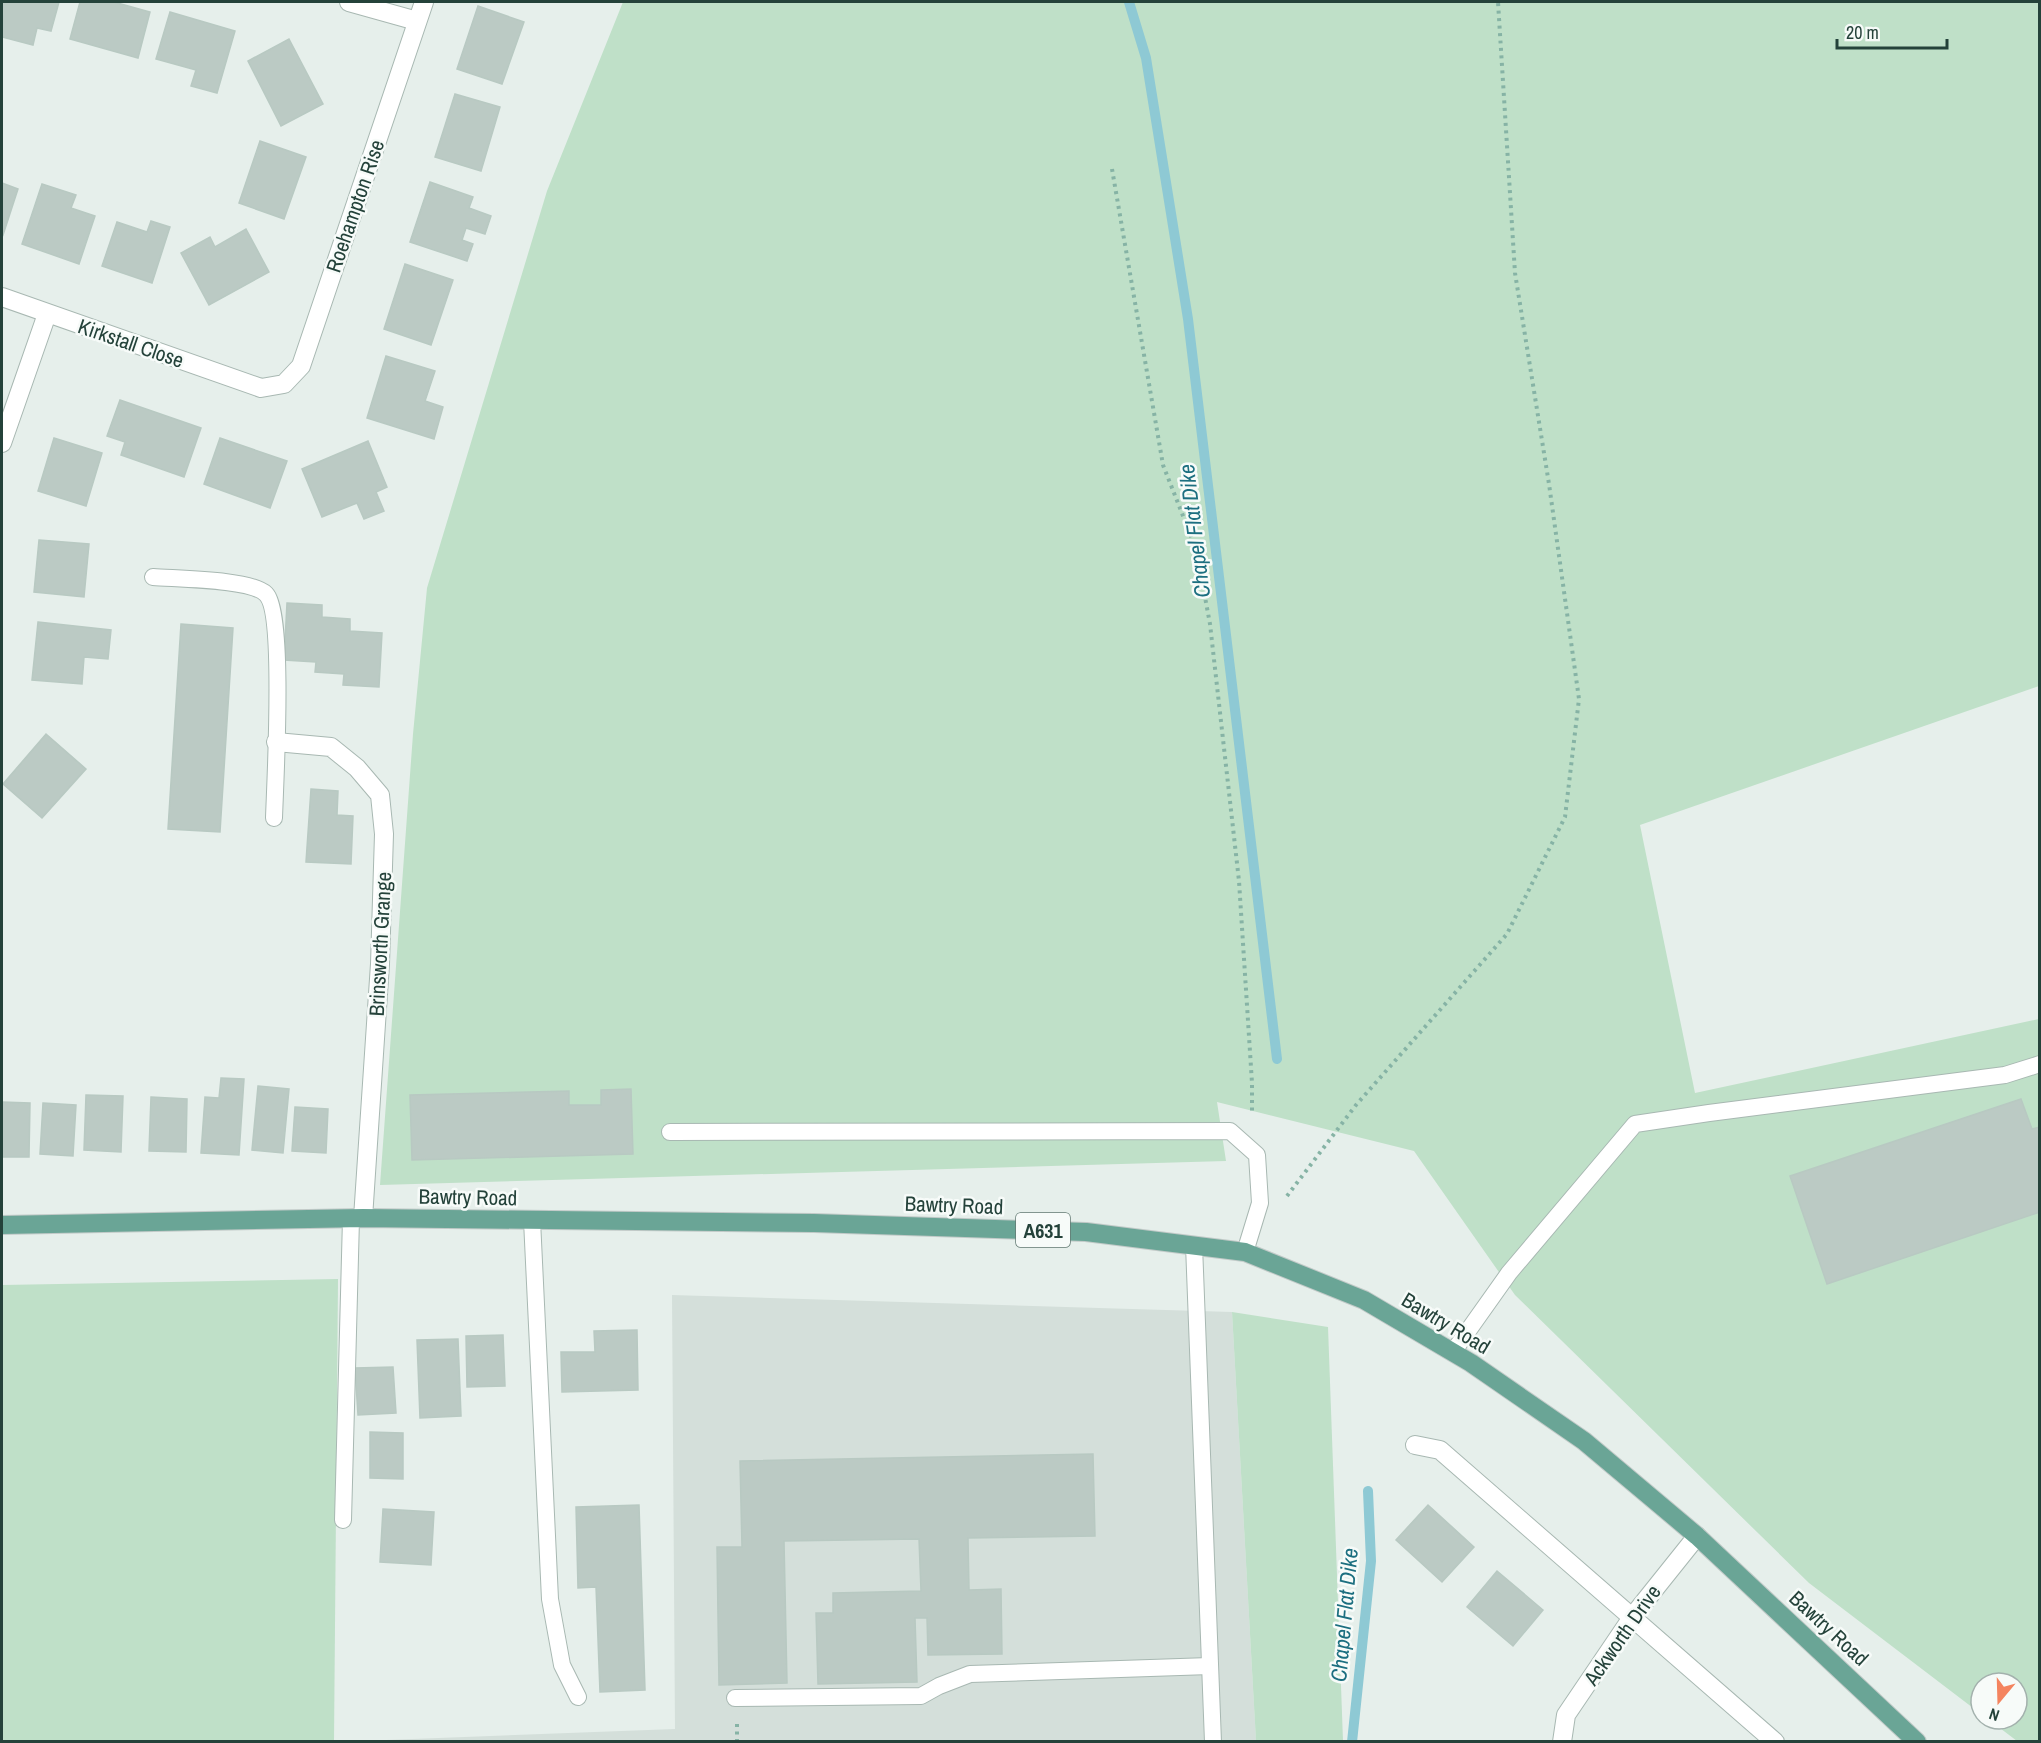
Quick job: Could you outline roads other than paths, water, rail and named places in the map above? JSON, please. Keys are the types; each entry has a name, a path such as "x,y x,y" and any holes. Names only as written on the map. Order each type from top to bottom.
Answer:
{"main road":[{"name":"Bawtry Road","path":"2,1225 357,1218 814,1223 1086,1232 1245,1252 1364,1300 1453,1352 1584,1441 1697,1536 1917,1742"}],"street":[{"path":"349,2 417,21"},
{"name":"Roehampton Rise","path":"261,388 284,384 301,366 424,2"},
{"name":"Kirkstall Close","path":"2,297 261,388"},
{"path":"2,443 47,314"},
{"name":"Brinsworth Grange","path":"276,742 331,747 357,768 380,795 384,834 380,964 357,1218"},
{"path":"1415,1444 1440,1450 1775,1742"},
{"name":"Ackworth Drive","path":"1562,1742 1566,1715 1633,1616 1697,1536"}],"lane":[{"path":"153,577 246,585 266,594 274,612 278,663 274,818"},
{"path":"1453,1352 1509,1273 1635,1124 2005,1075 2040,1064"},
{"path":"670,1132 1230,1131 1257,1155 1260,1203 1245,1252"},
{"path":"343,1520 357,1218"},
{"path":"532,1220 550,1599 562,1665 578,1697"},
{"path":"1194,1245 1213,1742"},
{"path":"735,1698 921,1696 970,1674 1210,1666"}],"waterway":[{"name":"Chapel Flat Dike","path":"1129,2 1146,58 1188,319 1277,1059"},
{"name":"Chapel Flat Dike","path":"1352,1742 1371,1561 1368,1491"}]}
